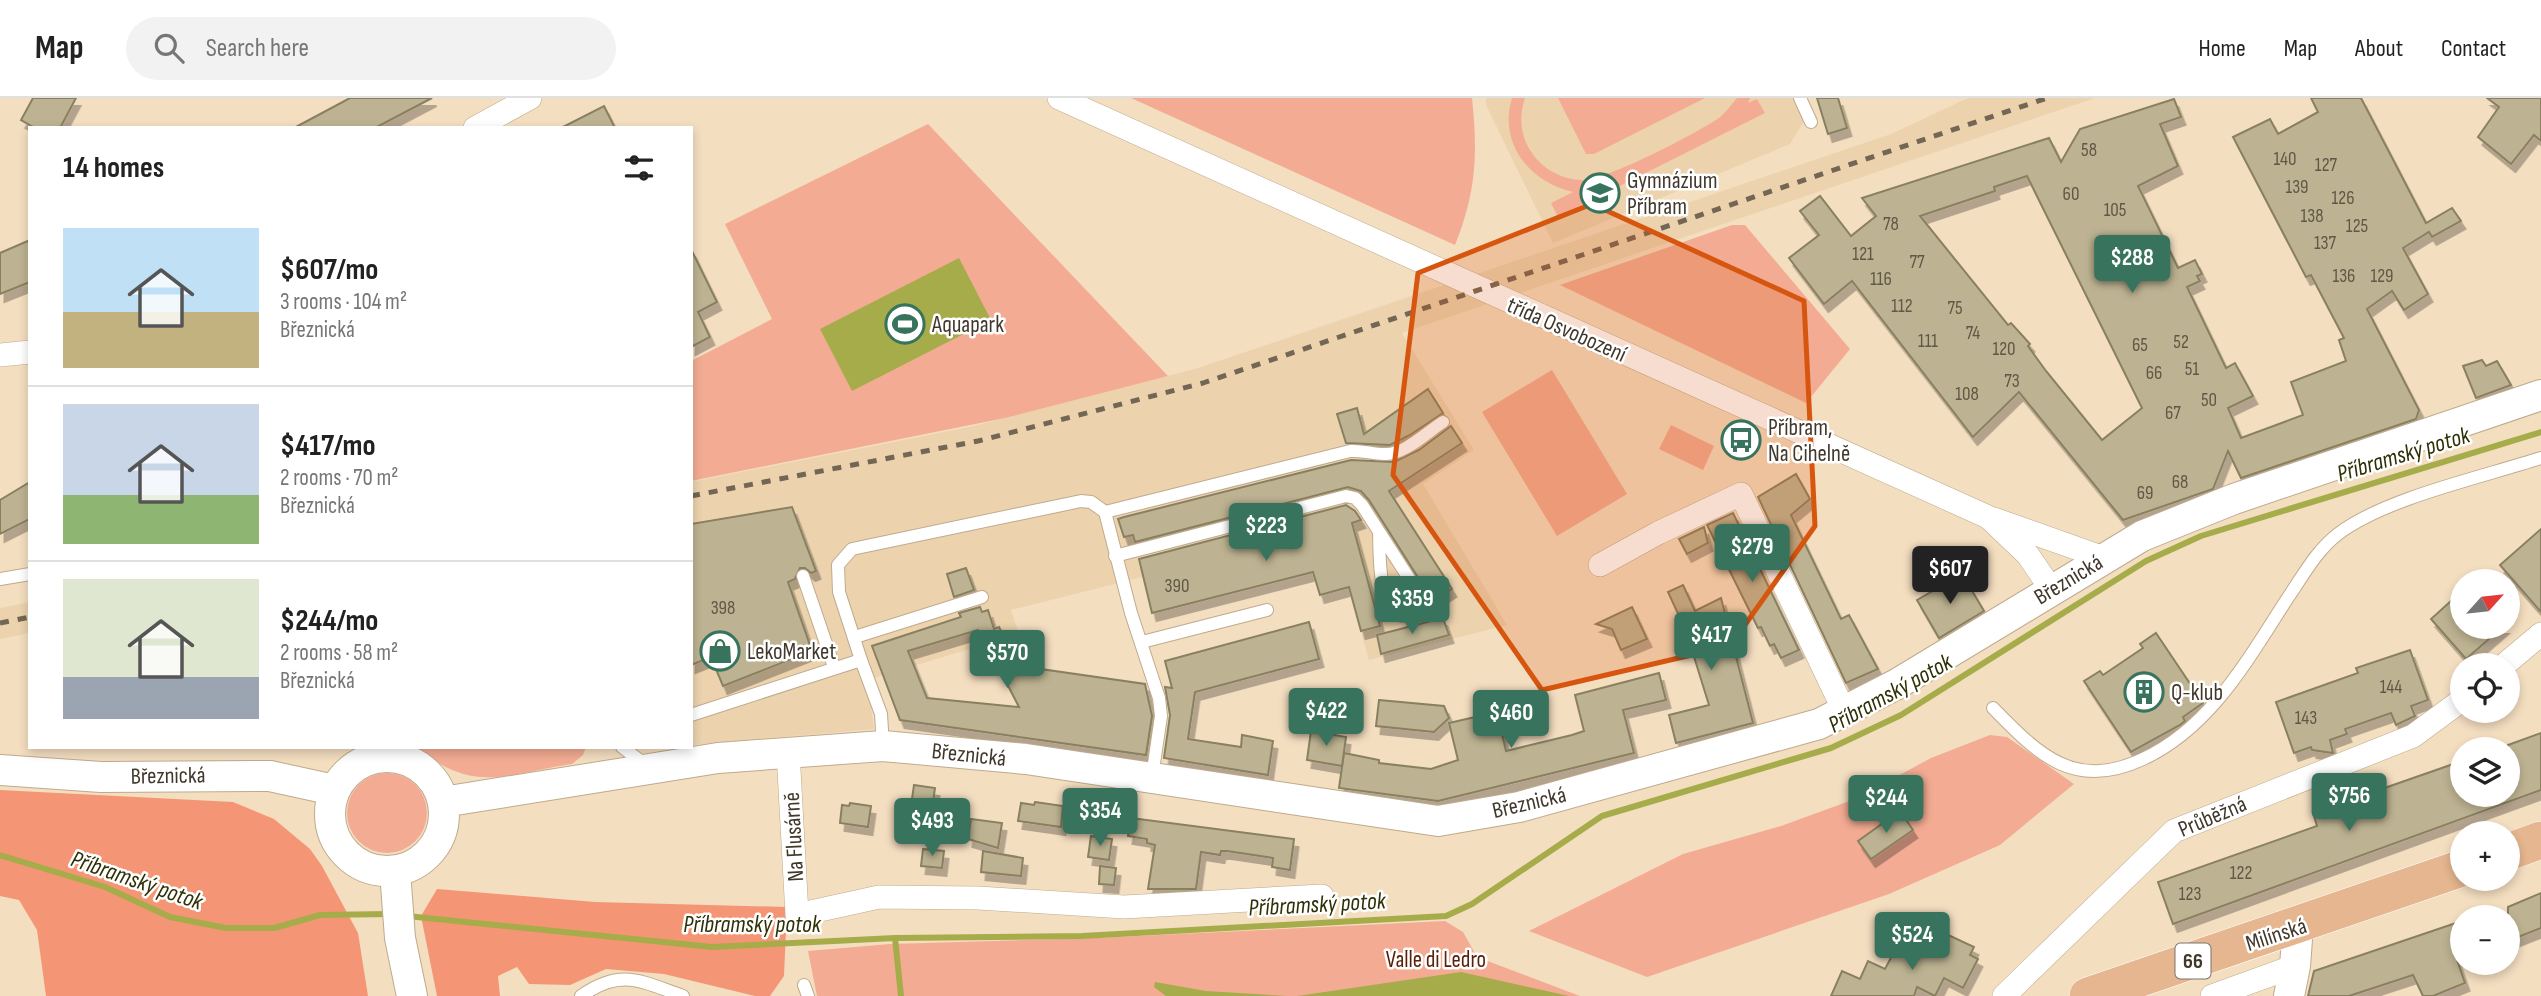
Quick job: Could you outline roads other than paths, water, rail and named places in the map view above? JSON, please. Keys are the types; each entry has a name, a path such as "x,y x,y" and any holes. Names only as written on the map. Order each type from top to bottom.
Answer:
{"main road":[{"path":"2520,848 2541,840"},
{"name":"Milínská","path":"2088,996 2450,872"}],"street":[{"path":"479,126 530,98"},
{"name":"třída Osvobození","path":"1059,98 1988,517 2028,555 2051,589"},
{"path":"0,355 28,352"},
{"name":"Březnická","path":"443,802 718,758 883,746 1026,759 1438,821 1519,807 1819,724 1845,713 2142,536 2234,499 2541,396"},
{"path":"1600,565 1658,533 1741,494 1845,713"},
{"path":"1988,517 2104,558"},
{"path":"2518,653 2541,634"},
{"name":"Průběžná","path":"2004,996 2174,831 2413,736 2450,709"},
{"name":"Na Flusárně","path":"788,752 798,919 878,897 978,898 1124,907 1322,896"},
{"path":"401,753 428,774 443,802 444,818 434,848 410,867 395,871 377,871 360,866 346,855 335,841 329,807 334,790 345,774 362,762 401,753"},
{"name":"Březnická","path":"0,770 101,777 270,776 334,790"},
{"path":"395,871 400,938 412,996"},
{"path":"2289,996 2295,966 2298,926"},
{"path":"2212,996 2295,966"}],"lane":[{"path":"1800,98 1811,122"},
{"path":"1105,512 1350,451 1367,450 1385,455 1395,453 1443,422"},
{"path":"1993,708 2023,739 2060,764 2102,773 2142,760 2176,740 2203,718 2243,666 2316,555 2337,535 2360,520 2390,507 2541,458"},
{"path":"1115,556 1346,496 1355,498 1362,505 1417,592 1418,607 1411,615 1401,616 1387,599 1382,577 1379,532"},
{"path":"883,746 881,714 839,592 838,565 852,549 1081,501 1091,502 1105,512 1161,716 1152,778"},
{"path":"0,579 28,574"},
{"path":"803,576 834,667"},
{"path":"855,638 982,597"},
{"path":"1142,642 1267,610"},
{"path":"693,714 862,660"},
{"path":"625,749 652,769"},
{"path":"581,996 599,984 631,978 683,996"}],"waterway":[{"name":"Příbramský potok","path":"407,916 712,947 895,938 1082,936 1446,916 1472,904 1602,816 1831,748 1901,715 2146,561 2201,536 2541,432"},
{"name":"Příbramský potok","path":"0,855 105,887 170,917 226,928 274,928 320,915 390,914"},
{"path":"895,938 901,996"}],"railway":[{"path":"693,496 978,441 1203,383 2047,98"},
{"path":"0,623 28,617"}],"place":[{"name":"Gymnázium Příbram","path":"1600,193"},
{"name":"Aquapark","path":"905,324"},
{"name":"Příbram, Na Cihelně","path":"1741,440"},
{"name":"LekoMarket","path":"720,651"},
{"name":"Q-klub","path":"2144,692"}],"park label":[{"name":"Valle di Ledro","path":"1436,959"}]}
